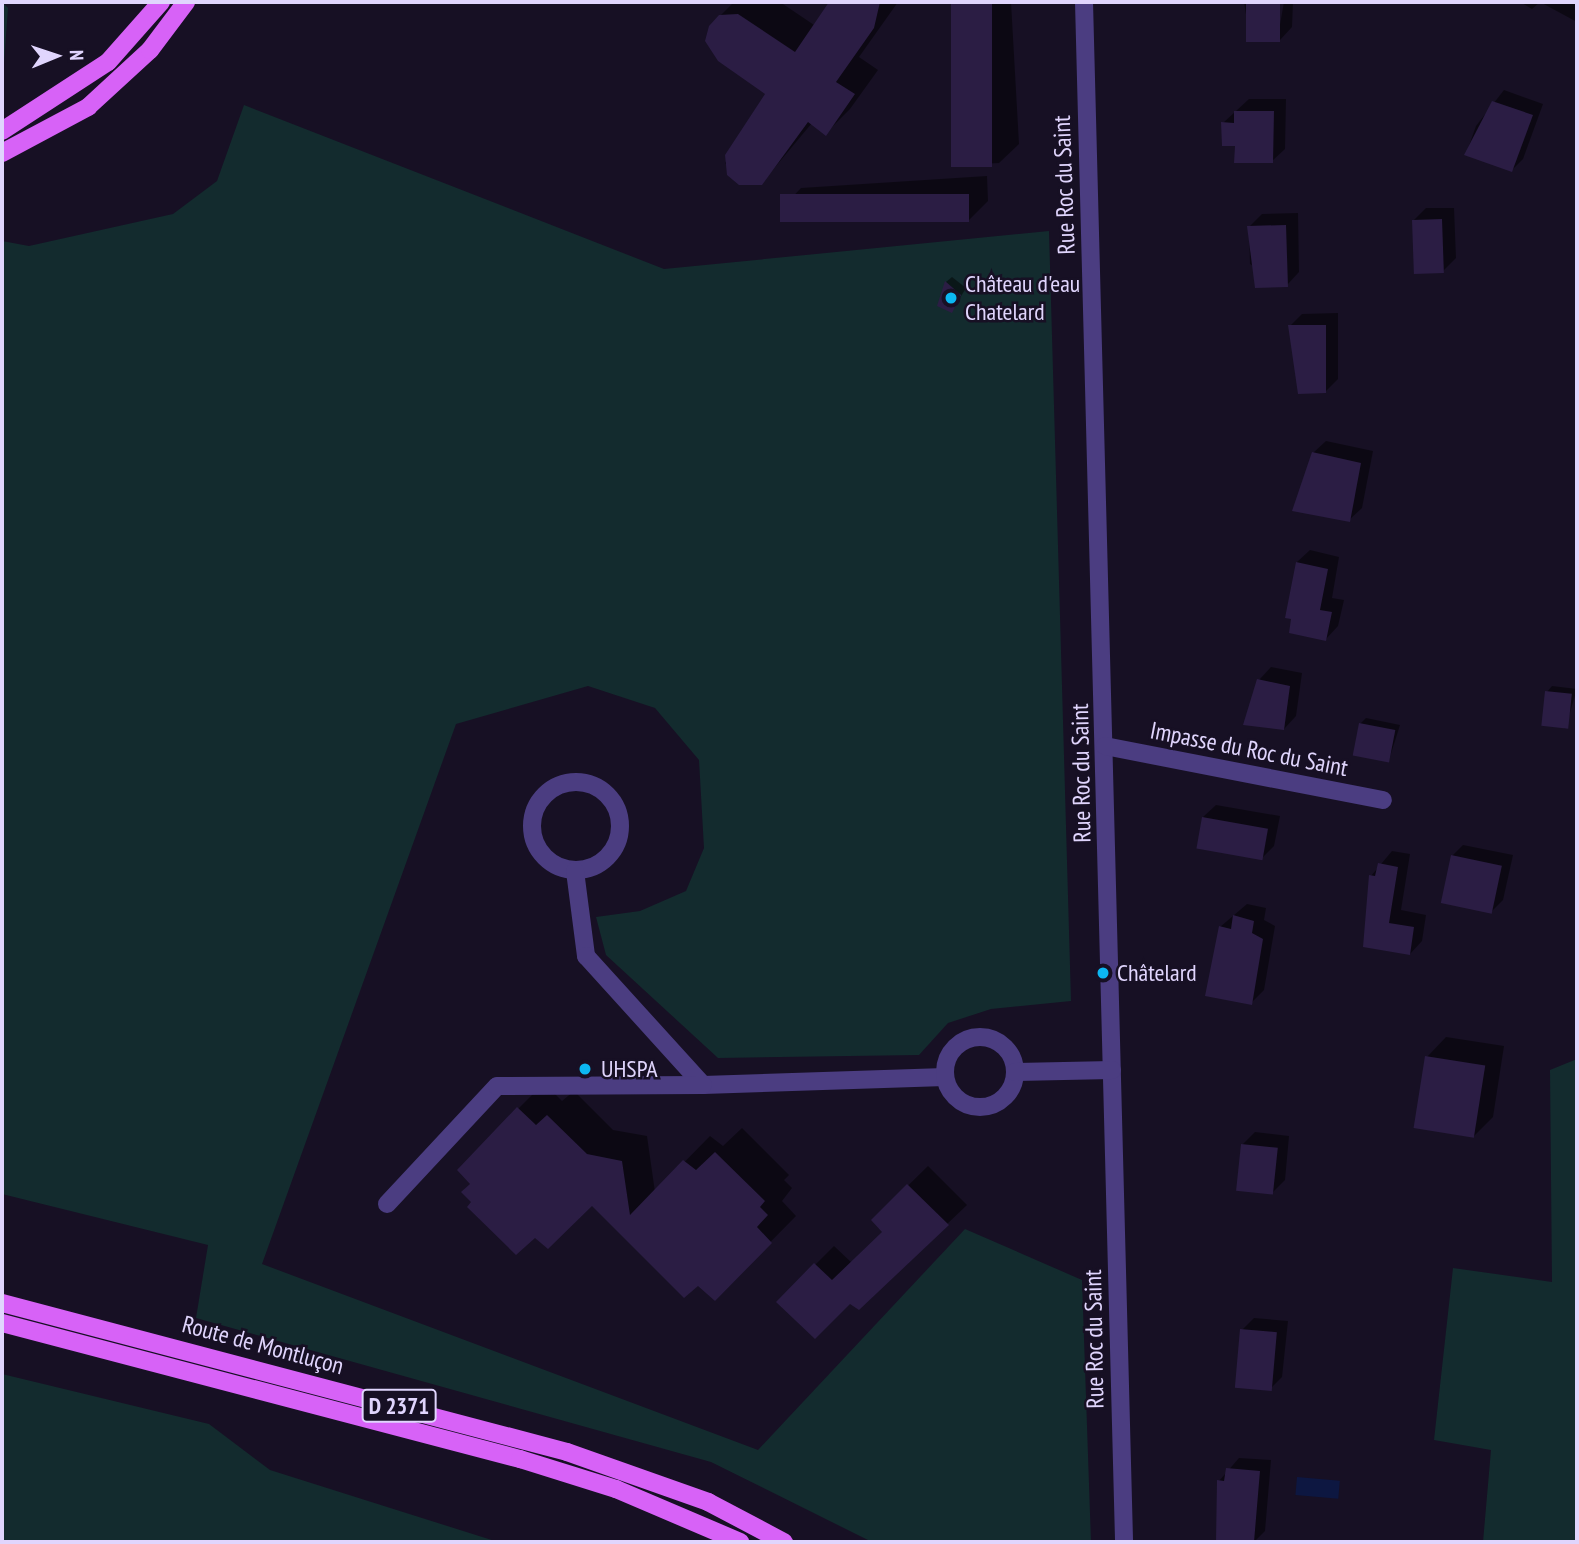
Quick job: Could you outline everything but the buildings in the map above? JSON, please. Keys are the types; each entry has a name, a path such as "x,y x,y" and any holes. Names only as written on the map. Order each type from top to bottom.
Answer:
{"main road":[{"path":"2,131 108,62 160,2"},
{"path":"2,153 98,98 150,50 186,2"},
{"name":"Route de Montluçon","path":"2,1303 567,1452 689,1494 784,1542"},
{"name":"Route de Montluçon","path":"2,1323 520,1459 616,1489 740,1542"}],"street":[{"name":"Rue Roc du Saint","path":"1084,2 1124,1542"},
{"name":"Impasse du Roc du Saint","path":"1105,746 1383,800"},
{"path":"584,782 610,797 619,838 603,862 575,871 543,856 532,822 555,787 584,782"},
{"path":"575,871 586,956 703,1085"},
{"path":"978,1037 999,1042 1016,1072 999,1101 977,1107 956,1097 945,1077 957,1045 978,1037"},
{"path":"1016,1072 1112,1070"},
{"path":"387,1204 497,1086 703,1085 945,1077"}],"green space":[{"path":"2,2 8,8 2,91"},
{"path":"244,105 664,269 1049,231 1071,1001 991,1009 948,1023 919,1055 718,1058 606,955 596,917 640,911 686,891 704,848 699,760 655,708 588,686 456,724 262,1264 758,1450 965,1229 1082,1280 1091,1542 872,1542 711,1462 196,1318 208,1245 2,1194 2,241 29,246 173,214 217,181"},
{"path":"1577,1059 1577,1542 1483,1542 1491,1450 1434,1440 1453,1268 1552,1282 1550,1070"},
{"path":"2,1374 209,1424 270,1470 498,1542 2,1542"}],"water":[{"path":"1297,1477 1340,1481 1338,1499 1295,1495"}],"place":[{"name":"Château d'eau Chatelard","path":"951,298"},
{"name":"Châtelard","path":"1103,973"},
{"name":"UHSPA","path":"585,1069"}]}
